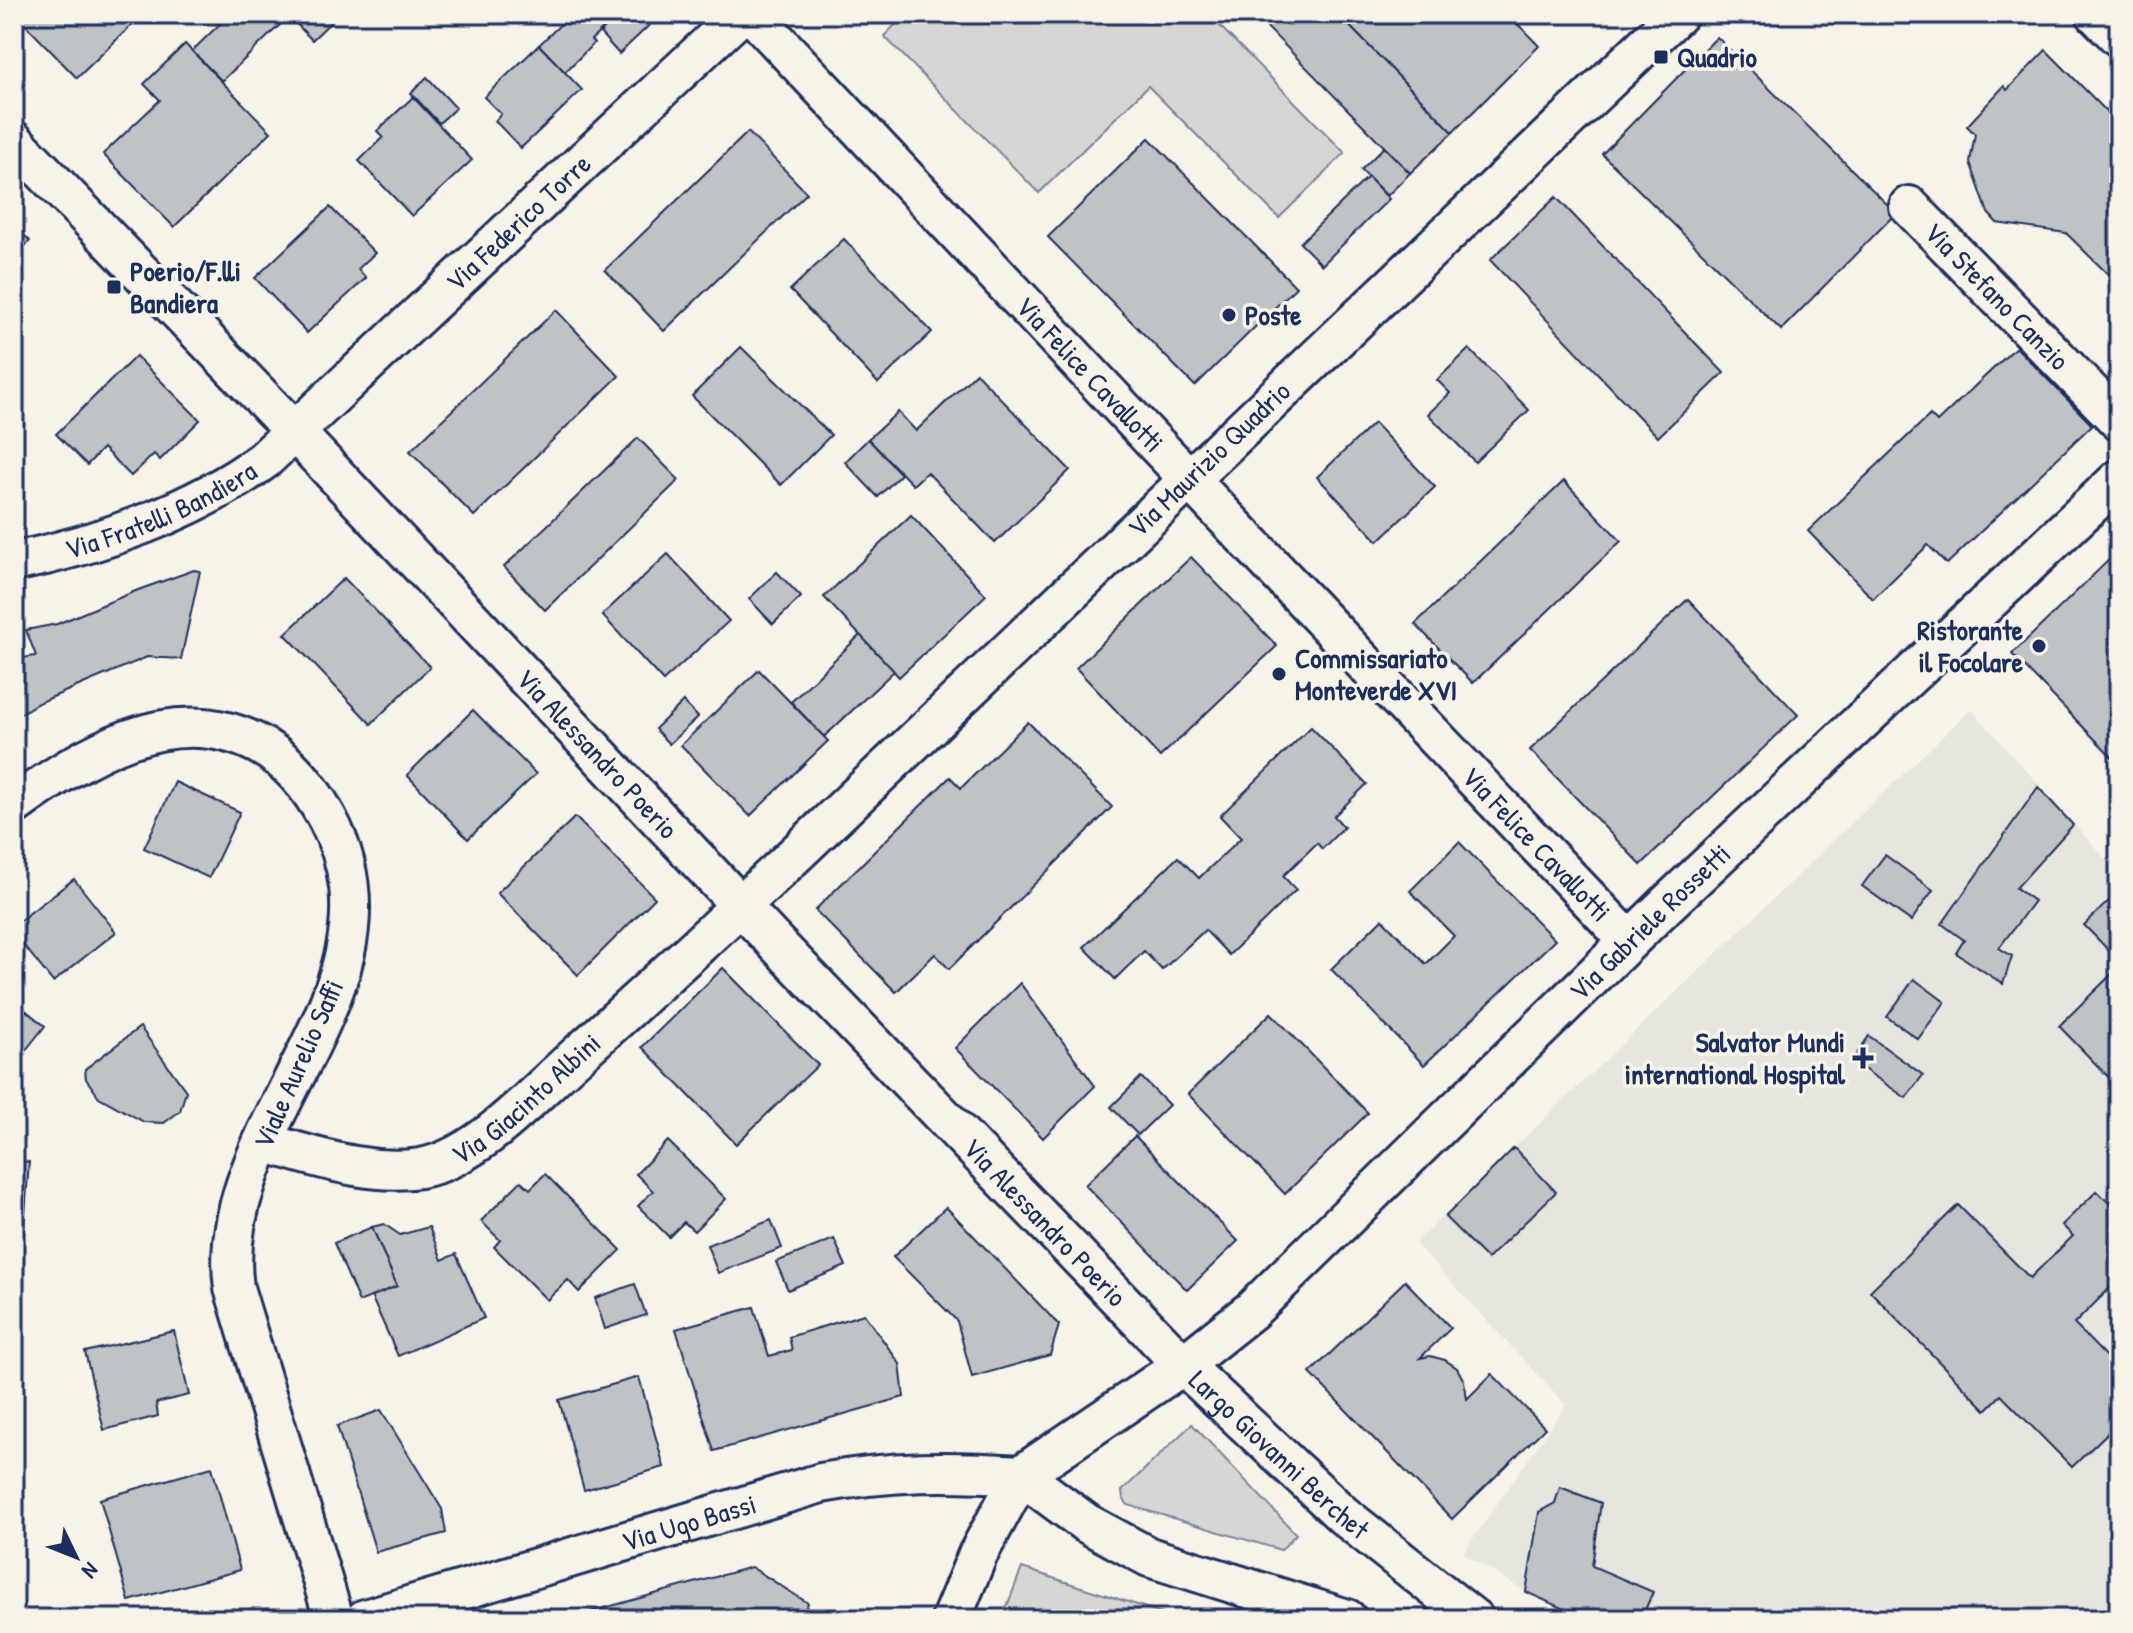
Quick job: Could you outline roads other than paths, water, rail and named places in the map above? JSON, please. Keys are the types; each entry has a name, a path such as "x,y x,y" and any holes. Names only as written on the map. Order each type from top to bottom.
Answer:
{"street":[{"name":"Via Federico Torre","path":"295,432 741,14"},
{"name":"Via Felice Cavallotti","path":"752,14 1629,941"},
{"name":"Via Maurizio Quadrio","path":"741,907 1187,477 1678,14"},
{"path":"2096,14 2119,37"},
{"name":"Via Alessandro Poerio","path":"14,141 295,432 741,907 1183,1365"},
{"name":"Via Stefano Canzio","path":"1909,206 2119,421"},
{"name":"Via Fratelli Bandiera","path":"14,562 59,552 114,534 182,506 249,471 295,432"},
{"name":"Via Gabriele Rossetti","path":"1183,1365 1252,1310 1629,941 2119,479"},
{"name":"Viale Aurelio Saffi","path":"14,805 97,753 142,735 184,727 213,728 268,749 285,763 307,786 326,815 341,848 350,896 341,970 325,1014 246,1185 235,1225 231,1258 234,1288 334,1619"},
{"name":"Via Giacinto Albini","path":"264,1142 314,1157 364,1166 422,1168 449,1159 511,1115 741,907"},
{"name":"Largo Giovanni Berchet","path":"1021,1475 1183,1365 1352,1523 1474,1619"},
{"name":"Via Ugo Bassi","path":"365,1619 821,1483 915,1471 1021,1475"},
{"path":"951,1619 978,1554 1021,1475 1086,1523 1149,1557 1347,1619"}],"place":[{"name":"Quadrio","path":"1661,57"},
{"name":"Poerio/F.lli Bandiera","path":"114,287"},
{"name":"Poste","path":"1229,315"},
{"name":"Ristorante il Focolare","path":"2039,646"},
{"name":"Commissariato Monteverde XVI","path":"1279,674"},
{"name":"Salvator Mundi international Hospital","path":"1863,1058"}]}
